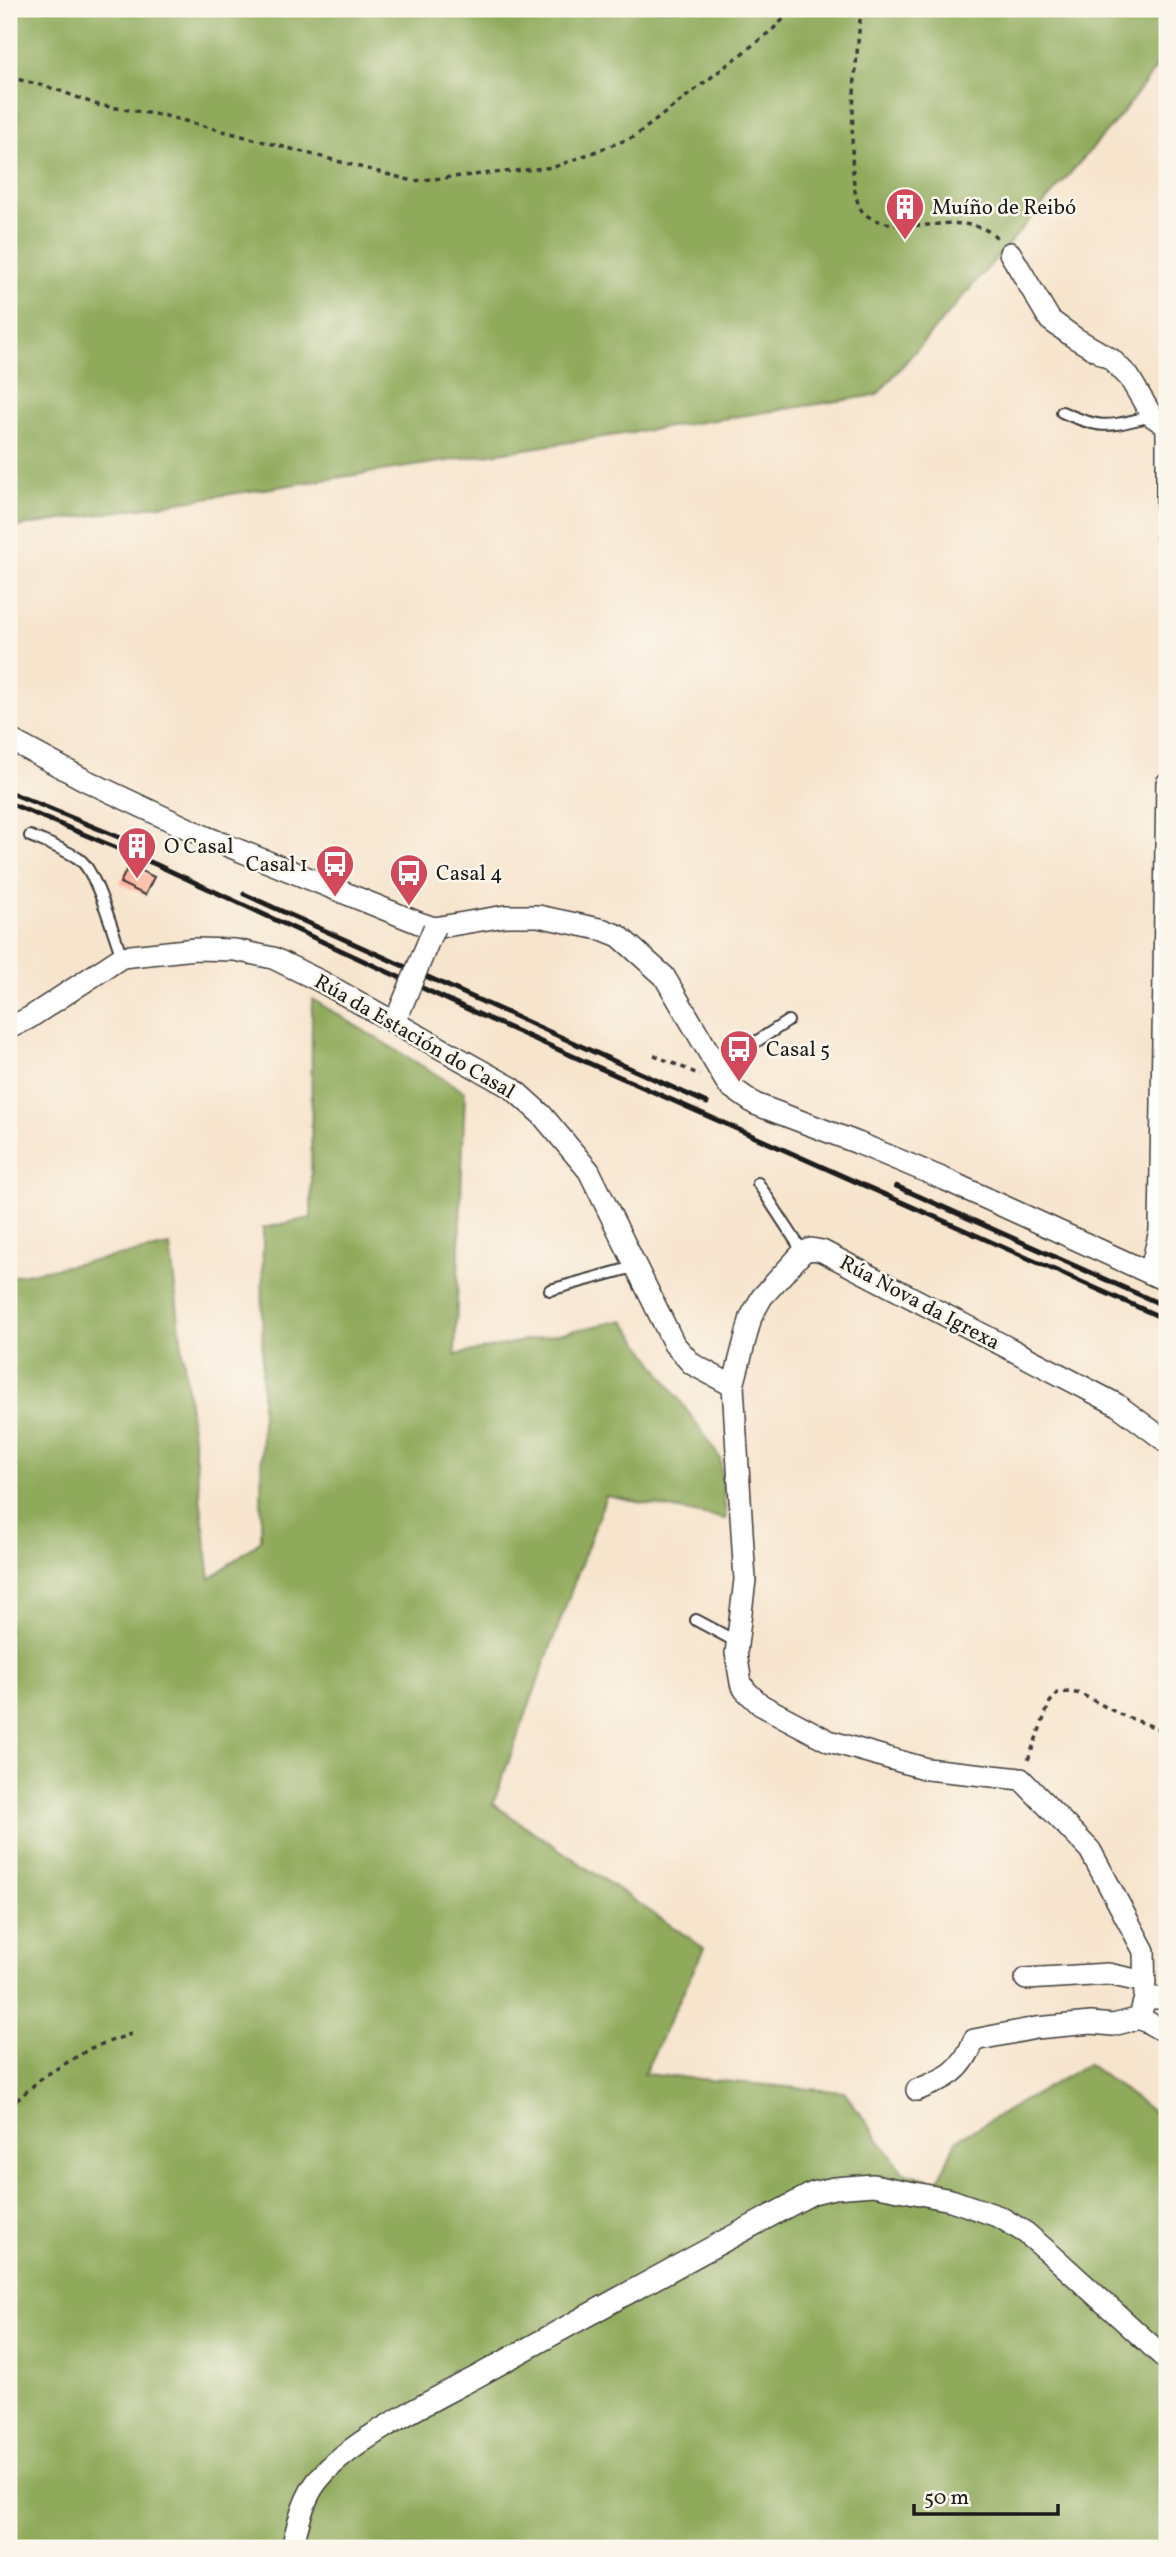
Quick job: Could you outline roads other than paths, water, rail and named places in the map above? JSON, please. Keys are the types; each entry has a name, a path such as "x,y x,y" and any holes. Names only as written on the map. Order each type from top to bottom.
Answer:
{"street":[{"path":"1010,253 1041,300 1050,320 1111,359 1129,377 1162,422 1167,537"},
{"path":"9,739 85,780 206,837 395,915 434,928 505,916 538,916 604,930 619,936 664,976 728,1085 755,1104 895,1158 1159,1277 1167,783"},
{"path":"397,1017 434,928"},
{"name":"Rúa da Estación do Casal","path":"9,1028 29,1018 122,957 195,949 235,950 273,958 397,1017 512,1088 542,1115 589,1171 674,1344 692,1364 733,1385"},
{"name":"Rúa Nova da Igrexa","path":"803,1252 811,1249 822,1251 1116,1404 1167,1442"},
{"path":"803,1252 762,1297 751,1317 733,1385 745,1580 737,1642 738,1675 745,1690 761,1705 829,1741 927,1769 1021,1779 1090,1850 1144,1951 1144,2000"},
{"path":"1026,1979 1108,1974 1144,2000 1167,2033"},
{"path":"917,2090 948,2077 967,2059 974,2040 1036,2028 1091,2023 1113,2025 1144,2000 1167,1998"},
{"path":"292,2548 309,2494 331,2466 360,2445 424,2406 648,2281 813,2193 834,2188 873,2185 951,2200 1000,2217 1026,2233 1167,2360"}],"lane":[{"path":"1062,412 1092,425 1106,427 1162,422"},
{"path":"30,836 82,860 92,875 122,957"},
{"path":"714,1060 748,1047 788,1021"},
{"path":"758,1182 803,1252"},
{"path":"550,1290 634,1267"},
{"path":"696,1620 737,1642"}],"railway":[{"path":"9,792 133,843"},
{"path":"9,803 155,864 487,1018 1167,1320"},
{"path":"244,894 707,1103"},
{"path":"896,1186 1167,1307"}],"place":[{"name":"Muíño de Reibó","path":"905,241"},
{"name":"O Casal","path":"137,880"},
{"name":"Casal 1","path":"335,898"},
{"name":"Casal 4","path":"409,907"},
{"name":"Casal 5","path":"739,1083"}]}
